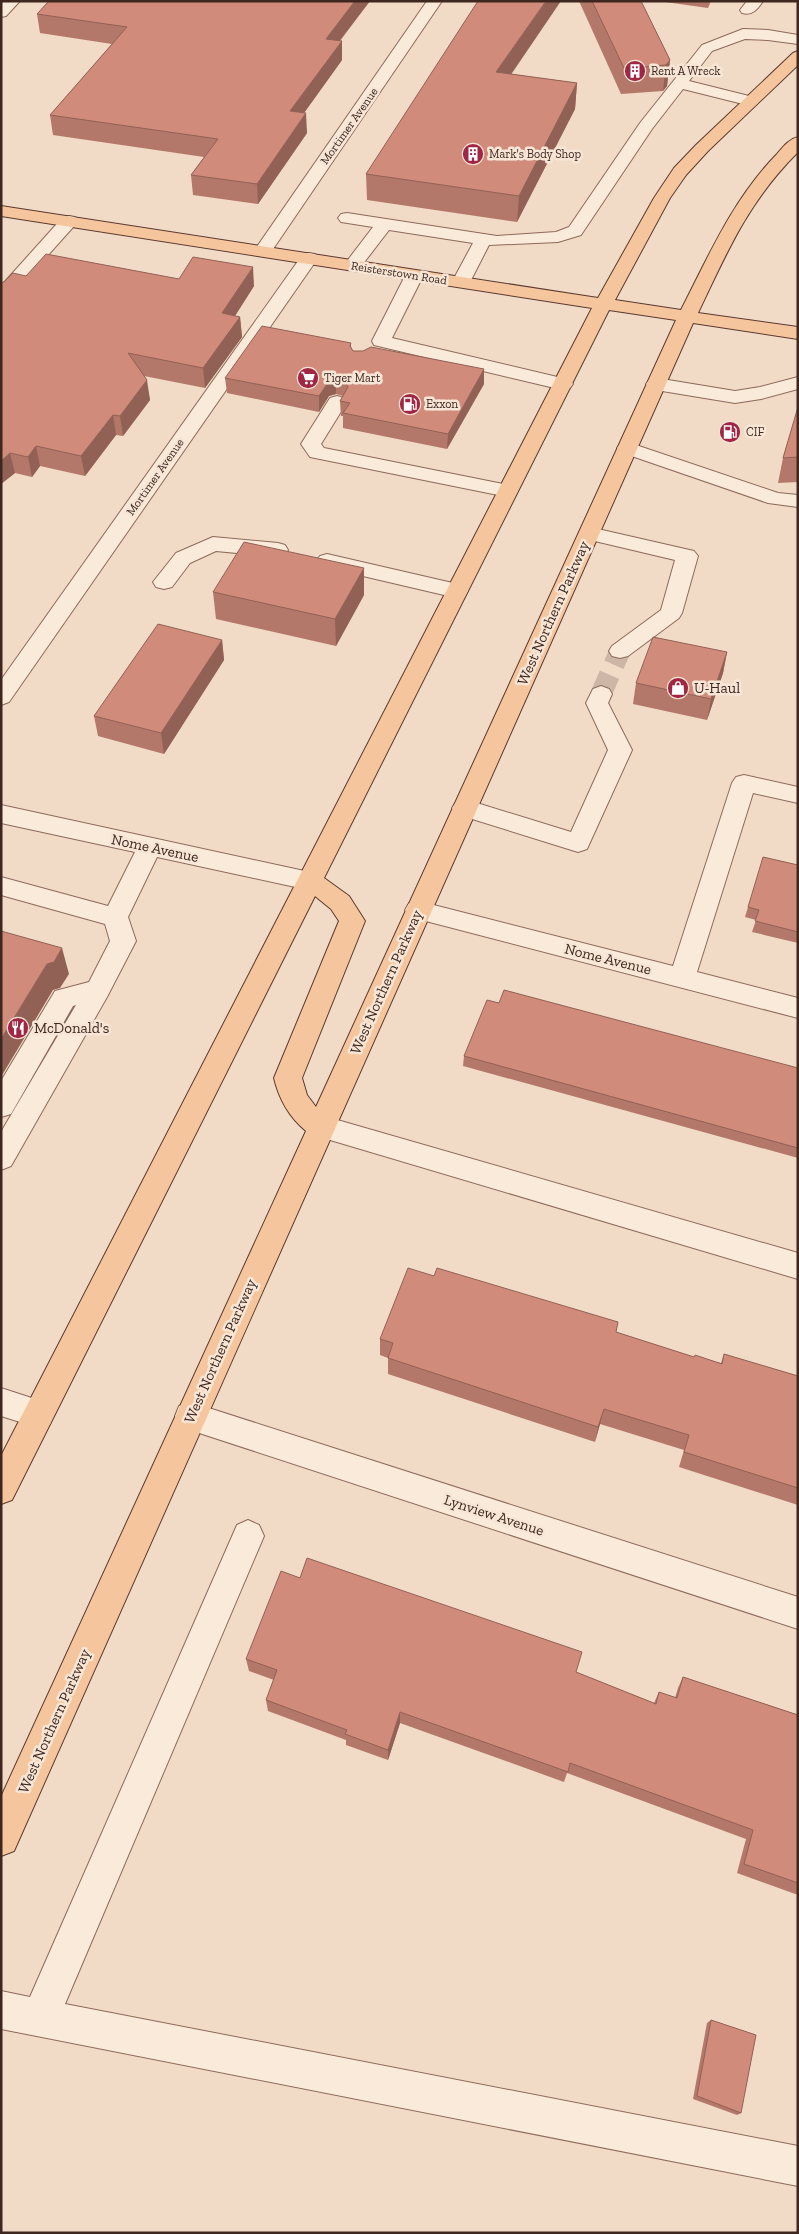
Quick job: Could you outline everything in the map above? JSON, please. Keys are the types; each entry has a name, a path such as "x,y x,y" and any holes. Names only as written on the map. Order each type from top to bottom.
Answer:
{"main road":[{"path":"1,1488 603,305 662,198 680,172 702,148 798,56"},
{"name":"West Northern Parkway","path":"1,1838 320,1126 687,316 748,200 770,169 798,142"},
{"name":"Reisterstown Road","path":"1,211 603,305 798,333"},
{"path":"309,881 337,898 349,911 352,922 288,1078 291,1094 303,1113 320,1126"}],"street":[{"path":"1,13 13,1"},
{"name":"Mortimer Avenue","path":"263,251 435,1"},
{"path":"347,218 497,240 558,237 575,231 646,126 707,48 743,34 768,35 798,40"},
{"path":"679,83 751,101"},
{"path":"1,297 69,221"},
{"path":"353,265 384,224"},
{"path":"461,282 484,239"},
{"name":"Mortimer Avenue","path":"1,696 308,258"},
{"path":"368,354 381,341 414,276"},
{"path":"381,341 563,384"},
{"path":"656,384 735,397 761,393 798,383"},
{"path":"337,402 310,444 317,453 508,491"},
{"path":"627,448 766,496 798,501"},
{"path":"589,532 687,556 671,613 620,651"},
{"path":"164,582 182,558 213,544 277,550 458,591"},
{"path":"464,808 578,843 620,750 597,703 601,694"},
{"path":"682,978 744,783 798,795"},
{"name":"Nome Avenue","path":"4,820 150,847 309,881"},
{"path":"1,1158 98,990 123,941 115,917 150,847"},
{"path":"1,886 115,917"},
{"name":"Nome Avenue","path":"418,910 798,1008"},
{"path":"1,1106 64,998 98,990"},
{"path":"320,1126 798,1266"},
{"path":"1,1402 39,1414"},
{"name":"Lynview Avenue","path":"190,1416 798,1613"},
{"path":"40,2018 248,1536"},
{"path":"1,2010 798,2166"}],"building":[{"path":"49,1 355,1 326,39 342,41 290,111 306,113 257,184 191,175 218,139 50,115 127,27 37,14"},
{"path":"478,1 546,1 496,72 577,83 519,196 366,174"},
{"path":"592,1 641,1 670,60 666,65 624,68"},
{"path":"46,254 179,279 193,257 253,267 222,313 240,317 203,368 128,353 147,380 120,416 113,415 81,456 36,446 28,457 10,453 1,461 1,283 13,273 26,276"},
{"path":"262,326 351,343 350,346 353,351 363,351 371,347 484,369 448,434 343,413 350,403 340,401 348,387 344,381 336,379 329,381 319,396 225,378"},
{"path":"798,407 798,457 783,458"},
{"path":"244,542 364,568 335,619 213,592"},
{"path":"158,624 222,640 161,733 94,716"},
{"path":"653,637 727,652 711,699 636,683"},
{"path":"763,857 798,865 798,932 755,921 759,910 748,907"},
{"path":"1,931 62,948 54,962 47,964 1,1039"},
{"path":"504,990 798,1068 798,1148 464,1056 487,1000 499,1003"},
{"path":"408,1268 434,1276 437,1268 618,1322 616,1332 694,1357 695,1355 722,1364 724,1354 798,1376 798,1488 684,1452 689,1435 604,1409 598,1427 388,1358 393,1343 380,1339"},
{"path":"307,1558 582,1652 576,1672 656,1704 659,1692 677,1698 683,1677 798,1715 798,1883 744,1864 753,1830 570,1763 568,1772 400,1712 388,1750 345,1734 347,1730 266,1700 277,1670 246,1659 281,1571 300,1578"},
{"path":"711,2020 756,2035 741,2113 697,2096"}],"tunnel":[{"path":"601,694 620,651"}],"place":[{"name":"Rent A Wreck","path":"635,71"},
{"name":"Mark's Body Shop","path":"473,154"},
{"name":"Tiger Mart","path":"308,378"},
{"name":"Exxon","path":"410,404"},
{"name":"CIF","path":"730,432"},
{"name":"U-Haul","path":"678,688"},
{"name":"McDonald's","path":"18,1028"}]}
